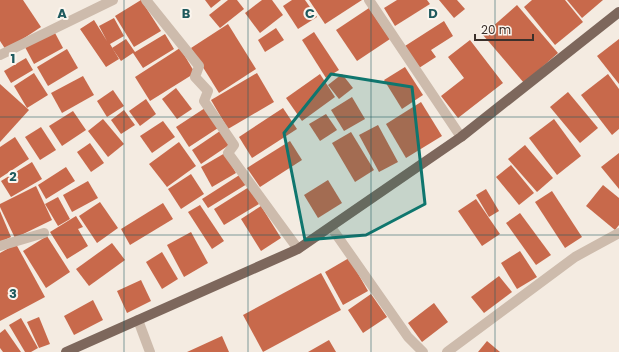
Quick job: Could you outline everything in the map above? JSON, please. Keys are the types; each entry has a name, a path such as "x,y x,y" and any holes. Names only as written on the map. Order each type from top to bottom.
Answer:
{"main road":[{"path":"66,352 298,249 461,137 619,12"}],"street":[{"path":"0,55 113,0"},
{"path":"146,0 199,66 195,76 208,91 204,101 234,145 228,153 298,249"},
{"path":"369,0 461,137"},
{"path":"330,227 408,337 423,352"},
{"path":"0,246 44,232"},
{"path":"447,352 575,257 619,233"},
{"path":"138,320 150,352"}],"highlighted area":[{"path":"331,74 412,87 425,204 366,235 305,240 284,133"}],"building":[{"path":"0,0 23,0 41,27 6,50 0,41"},
{"path":"141,0 161,31 134,47 115,16"},
{"path":"205,0 221,0 211,8"},
{"path":"228,0 237,0 244,9 220,28 209,15"},
{"path":"262,0 272,0 283,15 260,33 245,13"},
{"path":"292,0 305,0 317,17 298,29 283,6"},
{"path":"309,0 362,0 325,24"},
{"path":"397,0 427,0 430,4 395,26 384,8"},
{"path":"439,0 457,0 465,9 454,18"},
{"path":"532,0 565,0 583,22 555,45 524,7"},
{"path":"567,0 603,0 582,18"},
{"path":"517,5 558,53 524,83 483,35"},
{"path":"369,8 390,39 357,61 336,30"},
{"path":"114,18 124,36 110,44 119,59 106,67 80,29 94,20 107,41 99,26"},
{"path":"444,21 453,36 431,50 436,57 419,68 405,46"},
{"path":"228,24 256,69 219,93 191,48"},
{"path":"276,28 284,40 265,52 258,40"},
{"path":"54,31 63,48 34,64 25,47"},
{"path":"314,32 339,70 326,78 302,40"},
{"path":"165,34 174,49 143,68 133,53 121,61 112,48 126,39 135,52"},
{"path":"619,39 619,84 597,56"},
{"path":"470,40 503,83 458,118 441,96 464,78 448,57"},
{"path":"180,48 195,73 150,101 135,77"},
{"path":"67,49 78,68 48,86 37,67"},
{"path":"26,58 33,70 11,83 4,71"},
{"path":"405,67 423,95 402,109 384,80"},
{"path":"34,73 48,95 27,108 14,86"},
{"path":"257,73 274,102 228,129 211,100"},
{"path":"320,74 335,97 302,121 286,98"},
{"path":"342,74 353,88 339,99 328,85"},
{"path":"608,74 619,89 619,129 612,135 581,95"},
{"path":"83,76 94,95 62,113 51,93"},
{"path":"0,84 29,110 0,142"},
{"path":"176,88 192,109 177,119 162,99"},
{"path":"113,90 124,106 107,117 97,101"},
{"path":"568,92 598,128 580,143 550,107"},
{"path":"352,97 365,119 344,131 331,110"},
{"path":"146,99 156,114 140,126 129,111"},
{"path":"421,102 442,136 406,158 386,124"},
{"path":"205,108 218,128 189,147 176,127"},
{"path":"283,108 297,129 252,158 239,137"},
{"path":"124,110 135,125 121,134 111,120"},
{"path":"73,111 86,130 62,146 49,126"},
{"path":"326,114 337,130 320,141 309,124"},
{"path":"103,119 124,144 108,157 88,131"},
{"path":"554,119 581,156 557,175 529,138"},
{"path":"163,121 175,137 152,153 140,136"},
{"path":"378,125 398,162 379,172 359,135"},
{"path":"41,127 56,150 40,160 25,137"},
{"path":"220,131 229,145 201,164 192,150"},
{"path":"351,132 374,170 355,182 332,143"},
{"path":"15,137 29,159 0,178 0,147"},
{"path":"290,141 302,160 260,187 247,168"},
{"path":"179,142 196,166 167,187 149,164"},
{"path":"90,143 104,163 91,172 77,152"},
{"path":"525,145 553,178 537,192 508,159"},
{"path":"225,153 236,173 212,187 201,167"},
{"path":"619,153 619,189 601,167"},
{"path":"32,162 42,179 11,197 1,181"},
{"path":"511,165 534,193 519,205 496,177"},
{"path":"66,167 75,181 46,199 38,185"},
{"path":"191,174 204,194 181,209 168,189"},
{"path":"241,174 247,184 208,208 202,199"},
{"path":"328,180 342,203 318,218 304,195"},
{"path":"88,181 98,198 72,212 63,195"},
{"path":"603,185 619,198 619,225 615,230 586,206"},
{"path":"36,186 52,220 15,238 0,207 0,204"},
{"path":"249,187 259,204 224,225 214,209"},
{"path":"486,189 499,211 489,217 476,195"},
{"path":"552,191 582,237 565,248 535,202"},
{"path":"58,197 70,219 58,226 45,204"},
{"path":"476,199 500,234 482,246 458,211"},
{"path":"100,202 118,228 97,243 79,216"},
{"path":"163,203 173,219 130,245 121,229"},
{"path":"200,205 224,241 212,249 188,212"},
{"path":"261,206 281,238 261,251 241,219"},
{"path":"0,211 11,237 0,242"},
{"path":"520,213 551,255 536,265 506,223"},
{"path":"76,216 83,227 78,229 88,246 67,259 50,232"},
{"path":"191,232 208,263 184,277 167,245"},
{"path":"47,236 70,272 46,288 23,251"},
{"path":"112,243 125,260 89,286 76,269"},
{"path":"16,244 45,297 0,321 0,253"},
{"path":"520,251 537,277 517,289 501,263"},
{"path":"162,252 178,279 162,289 146,262"},
{"path":"349,258 368,291 343,305 325,272"},
{"path":"321,273 341,310 263,352 243,315"},
{"path":"499,276 512,292 484,313 471,297"},
{"path":"141,280 151,301 127,313 117,291"},
{"path":"371,294 387,317 363,333 348,310"},
{"path":"93,300 103,320 74,335 64,316"},
{"path":"434,303 448,322 422,342 408,323"},
{"path":"39,317 50,344 39,348 27,322"},
{"path":"21,318 38,348 31,352 25,352 9,325"},
{"path":"5,329 21,352 3,352 0,348 0,333"},
{"path":"222,336 229,352 187,352"},
{"path":"329,340 336,352 308,352"},
{"path":"487,341 500,352 478,352"}]}
